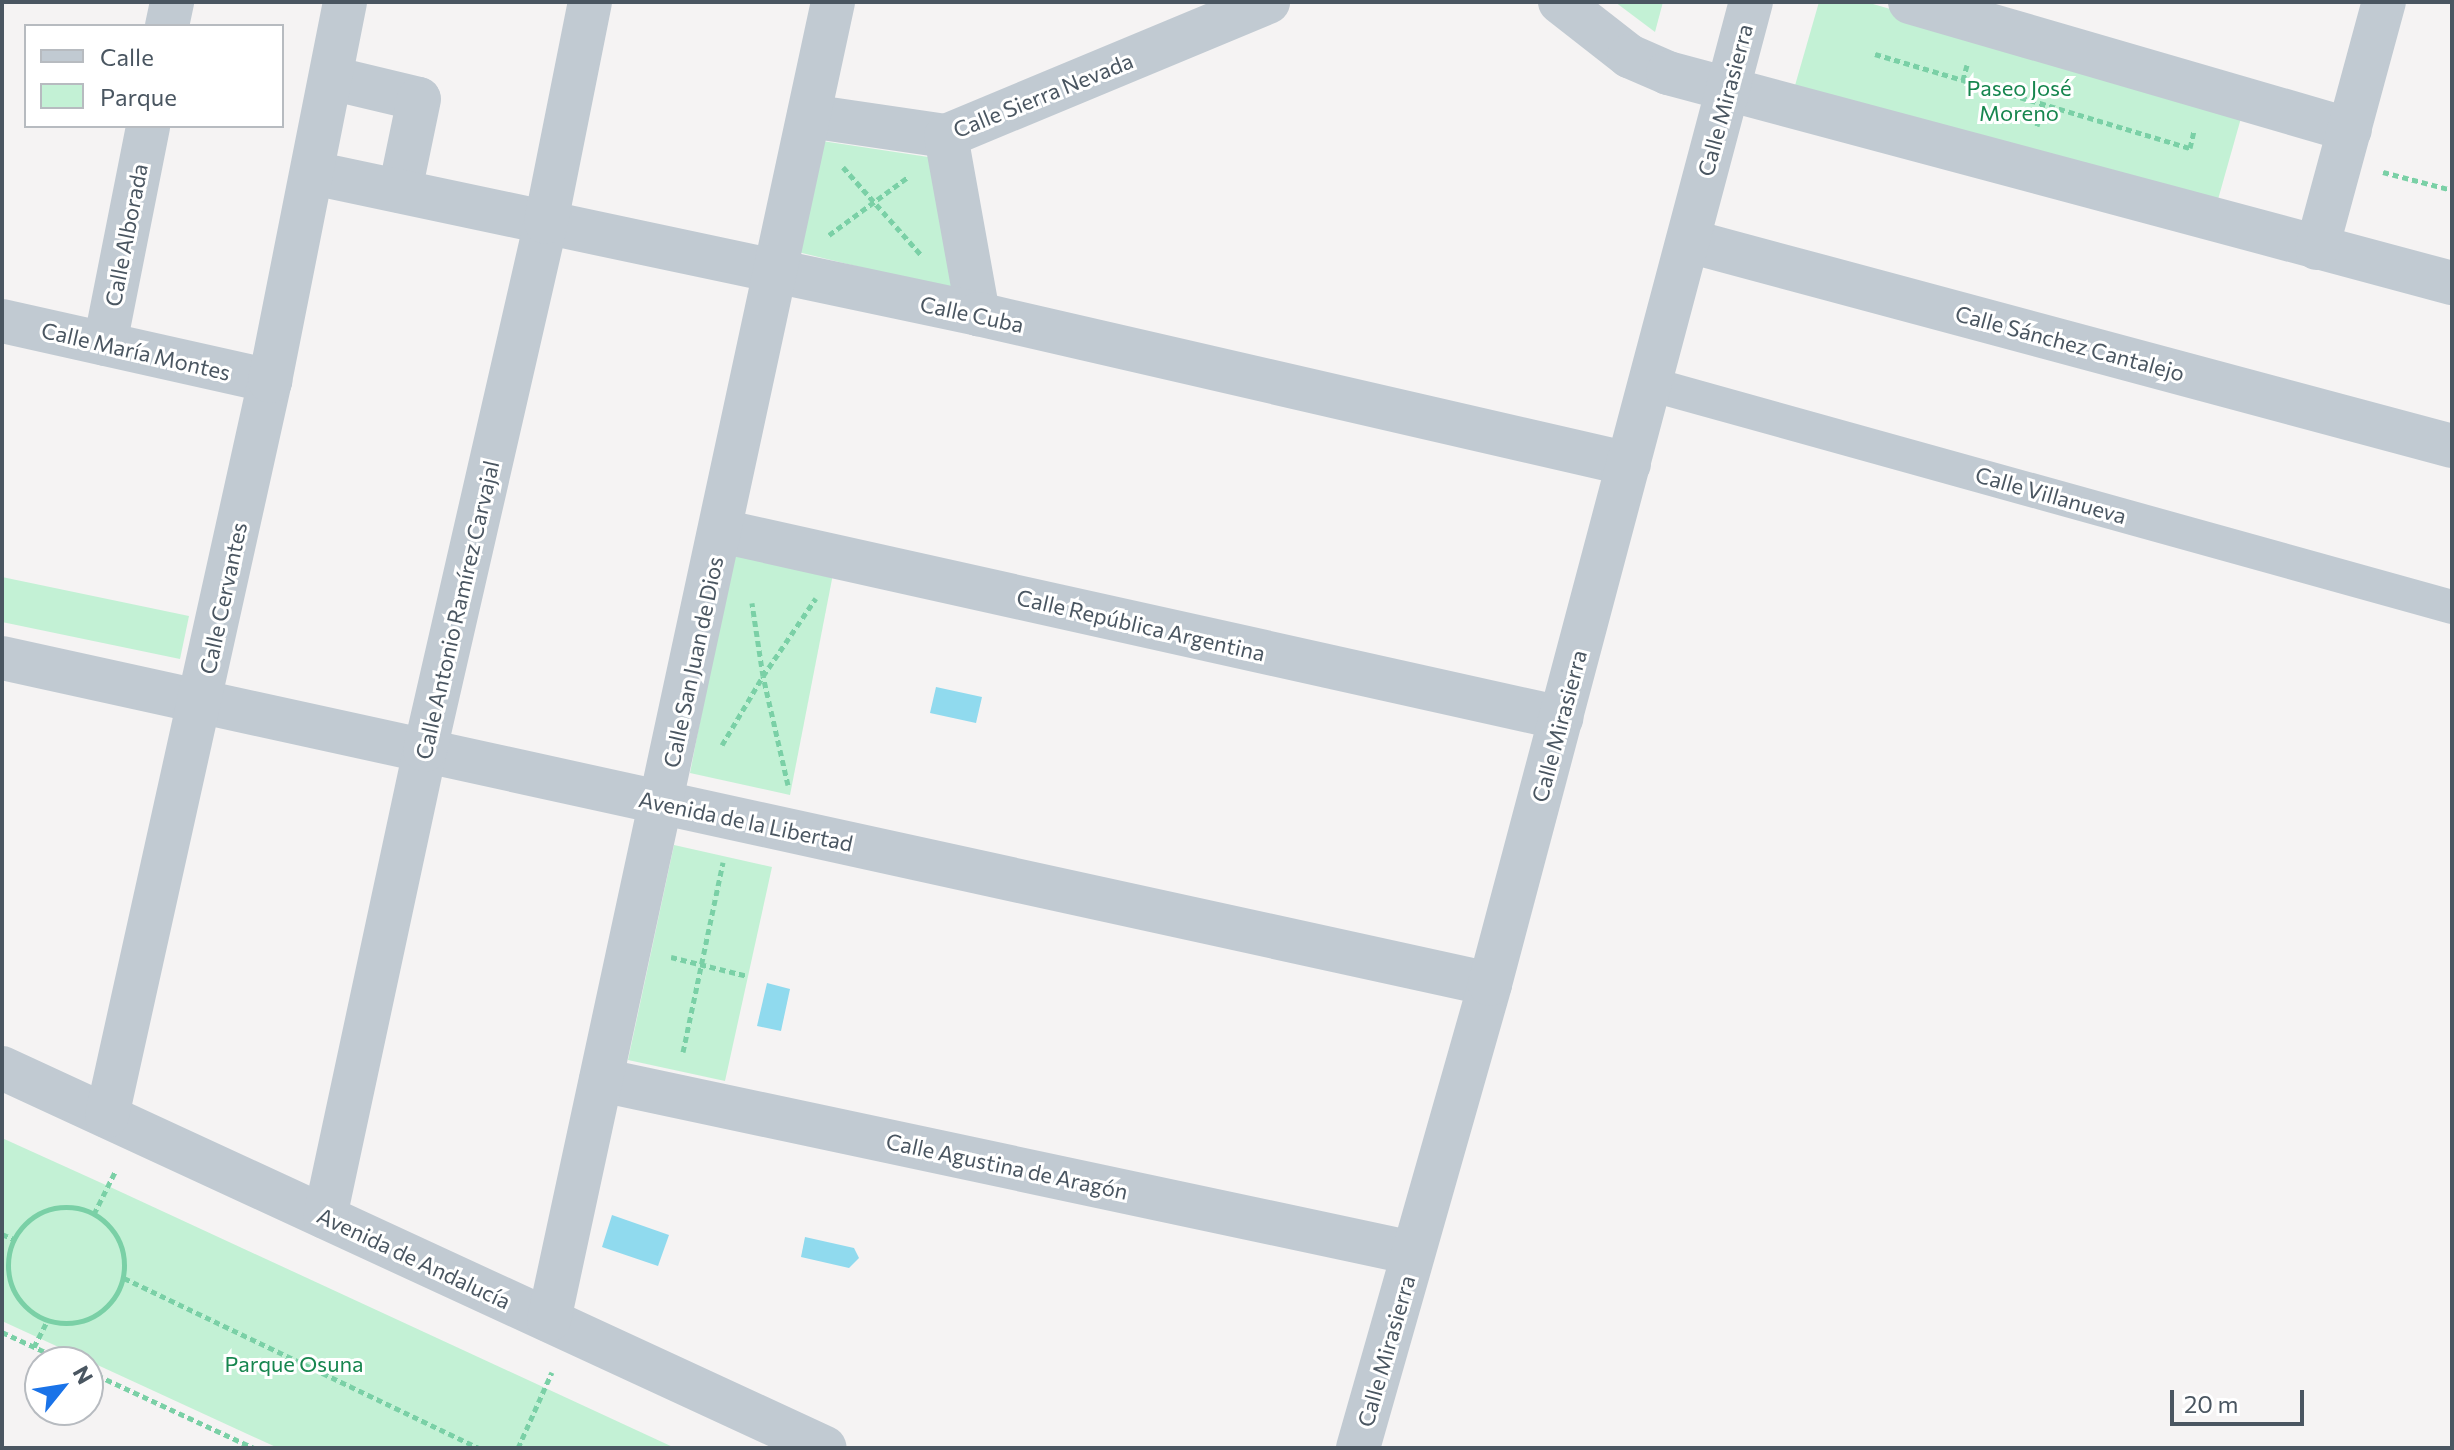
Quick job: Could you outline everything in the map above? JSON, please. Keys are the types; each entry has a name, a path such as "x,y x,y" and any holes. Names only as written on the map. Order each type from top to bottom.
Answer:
{"street":[{"path":"167,24 172,2"},
{"name":"Calle Cervantes","path":"107,1116 270,381 345,2"},
{"name":"Calle Antonio Ramírez Carvajal","path":"325,1217 425,750 546,222 590,2"},
{"name":"Calle San Juan de Dios","path":"560,1325 601,1080 664,803 833,2"},
{"name":"Calle Sierra Nevada","path":"809,116 946,136 1268,2"},
{"path":"1560,2 1629,56 1668,73 1728,85 2452,283"},
{"name":"Calle Mirasierra","path":"1358,1448 1490,984 1751,2"},
{"path":"1910,2 2204,87 2345,146"},
{"path":"2317,248 2384,2"},
{"path":"331,78 419,99 400,191"},
{"name":"Calle Alborada","path":"105,344 148,128"},
{"path":"946,136 978,314"},
{"name":"Calle Cuba","path":"313,173 775,274 978,314 1629,464"},
{"name":"Calle Sánchez Cantalejo","path":"1689,241 2452,446"},
{"name":"Calle María Montes","path":"2,321 270,381"},
{"name":"Calle Villanueva","path":"1650,384 2452,607"},
{"name":"Calle República Argentina","path":"721,531 1561,718"},
{"name":"Avenida de la Libertad","path":"2,658 1490,984"},
{"name":"Avenida de Andalucía","path":"2,1068 825,1448"},
{"name":"Calle Agustina de Aragón","path":"601,1080 1413,1253"}],"path":[{"path":"1963,80 1980,22"},
{"path":"1875,54 2190,148 2204,87"},
{"path":"809,116 822,141 924,258"},
{"path":"822,240 935,158 946,136"},
{"path":"2345,146 2452,190"},
{"path":"749,587 763,676 790,795"},
{"path":"718,752 763,676 824,587"},
{"path":"682,1055 724,856 712,854"},
{"path":"664,955 748,976"},
{"path":"58,1207 94,1214 119,1241 124,1278 104,1311 86,1321 47,1321 16,1296 7,1258 13,1239 24,1224 58,1207"},
{"path":"2,1234 13,1239"},
{"path":"124,1278 479,1448"},
{"path":"34,1346 47,1321"},
{"path":"518,1448 560,1325"},
{"path":"2,1332 32,1346"},
{"path":"104,1378 254,1448"}],"green space":[{"path":"1615,2 1663,2 1655,32"},
{"name":"Paseo José Moreno","path":"1819,2 1866,2 2243,111 2215,210 1794,89"},
{"path":"822,141 935,158 954,290 798,252"},
{"path":"732,555 833,574 790,795 690,773"},
{"path":"2,577 189,616 180,659 2,622"},
{"path":"674,845 772,867 725,1081 628,1060"},
{"name":"Parque Osuna","path":"2,1138 675,1448 278,1448 104,1368 104,1346 56,1346 2,1321"}],"water":[{"path":"936,687 982,697 976,723 930,713"},
{"path":"767,983 790,989 781,1031 757,1026"},
{"path":"612,1215 669,1235 658,1266 602,1247"},
{"path":"805,1237 854,1248 859,1258 849,1268 801,1257"}]}
